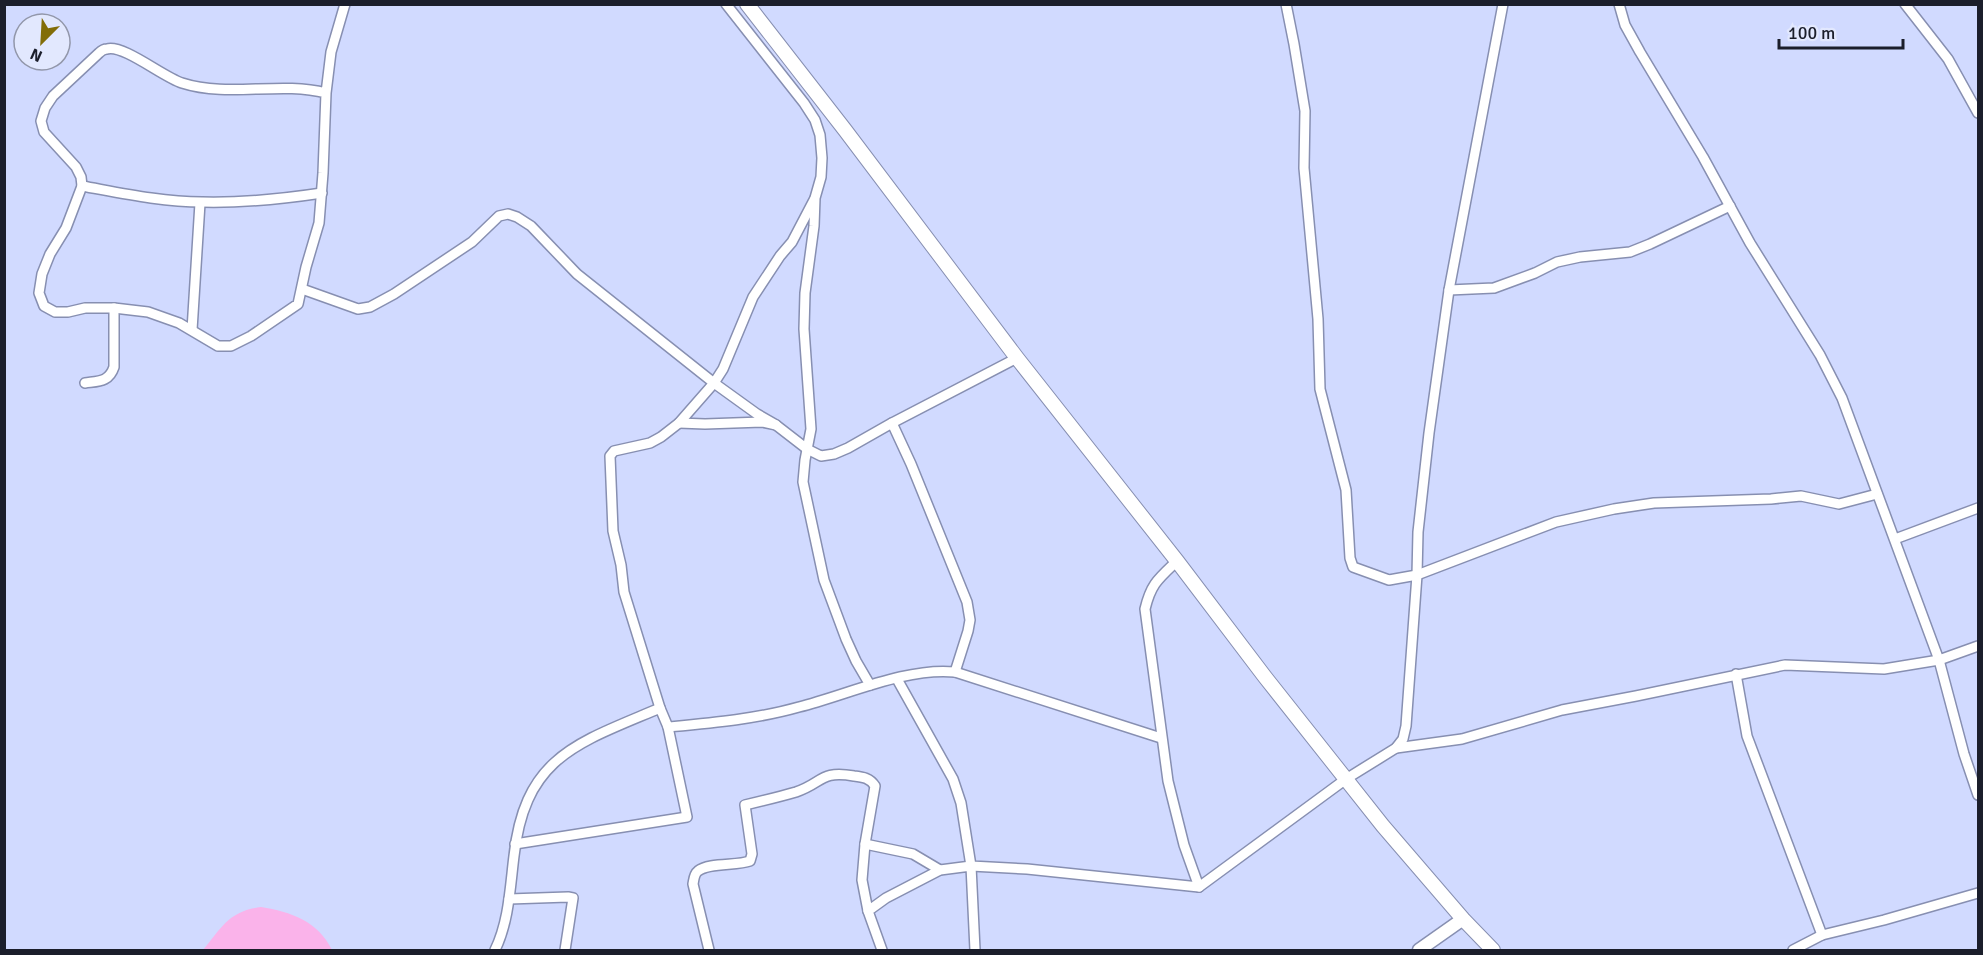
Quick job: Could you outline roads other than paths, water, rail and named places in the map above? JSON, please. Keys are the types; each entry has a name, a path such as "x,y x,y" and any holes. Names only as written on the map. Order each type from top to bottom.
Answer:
{"main road":[{"path":"747,4 1017,358 1346,780 1383,826 1493,951"}],"street":[{"path":"326,93 307,88 213,89 182,83 156,71 124,51 107,49 99,53 53,96 45,108 41,121 44,132 76,166 82,186 66,228 50,254 42,273 39,293 44,306 54,312 85,308 114,308 148,312 192,330 218,346 231,346 251,336 298,303 319,223 326,93 331,52 345,4"},
{"path":"515,844 687,817 668,727 624,592 621,565 613,531 610,456 614,451 661,437 679,423 714,382 723,369 753,297 792,242 815,198 821,177 822,158 820,135 815,120 726,4"},
{"path":"1286,4 1305,111 1304,168 1318,319 1320,389 1346,490 1350,558 1353,567 1389,580 1417,575 1556,522 1614,509 1663,502 1801,496 1839,504 1877,494"},
{"path":"868,911 886,898 940,870 971,866 1027,869 1199,886 1346,780 1396,748 1403,739 1406,726 1418,532 1428,433 1449,290 1503,4"},
{"path":"1619,4 1625,25 1640,52 1703,157 1750,243 1820,356 1842,398 1939,660 1964,754 1978,795"},
{"path":"1905,4 1948,59 1978,113"},
{"path":"82,186 200,202 268,201 322,193"},
{"path":"815,198 814,226 805,293 804,329 811,429 803,482 824,580 846,639 870,685"},
{"path":"192,330 200,202"},
{"path":"1449,290 1494,288 1557,262 1630,252 1730,207"},
{"path":"302,289 358,309 370,307 394,294 472,242 499,216 508,214 518,217 531,226 577,274 714,382 757,414 776,424 807,449 821,456 834,454 1017,358"},
{"path":"85,383 105,381 111,375 114,367 114,308"},
{"path":"679,423 762,422 776,424"},
{"path":"892,423 967,602 969,631 955,672"},
{"path":"1895,539 1978,508"},
{"path":"1177,561 1156,581 1149,592 1145,609 1161,738 1184,844 1199,886"},
{"path":"1396,748 1462,739 1562,710 1785,665 1884,669 1939,660 1978,646"},
{"path":"668,727 734,720 796,708 870,685 922,672 939,671 955,672 1161,738"},
{"path":"1736,674 1747,736 1822,935"},
{"path":"897,679 953,779 961,803 971,866 975,951"},
{"path":"495,951 503,930 515,844 522,814 536,782 563,754 605,731 660,708"},
{"path":"709,951 693,884 695,875 699,870 707,867 750,861 752,854 745,805 799,791 832,774 866,778 875,786 864,844 862,889 882,951"},
{"path":"864,844 913,854 940,870"},
{"path":"1793,951 1822,935 1978,893"},
{"path":"509,899 573,898 565,951"},
{"path":"1419,951 1463,919"}]}
